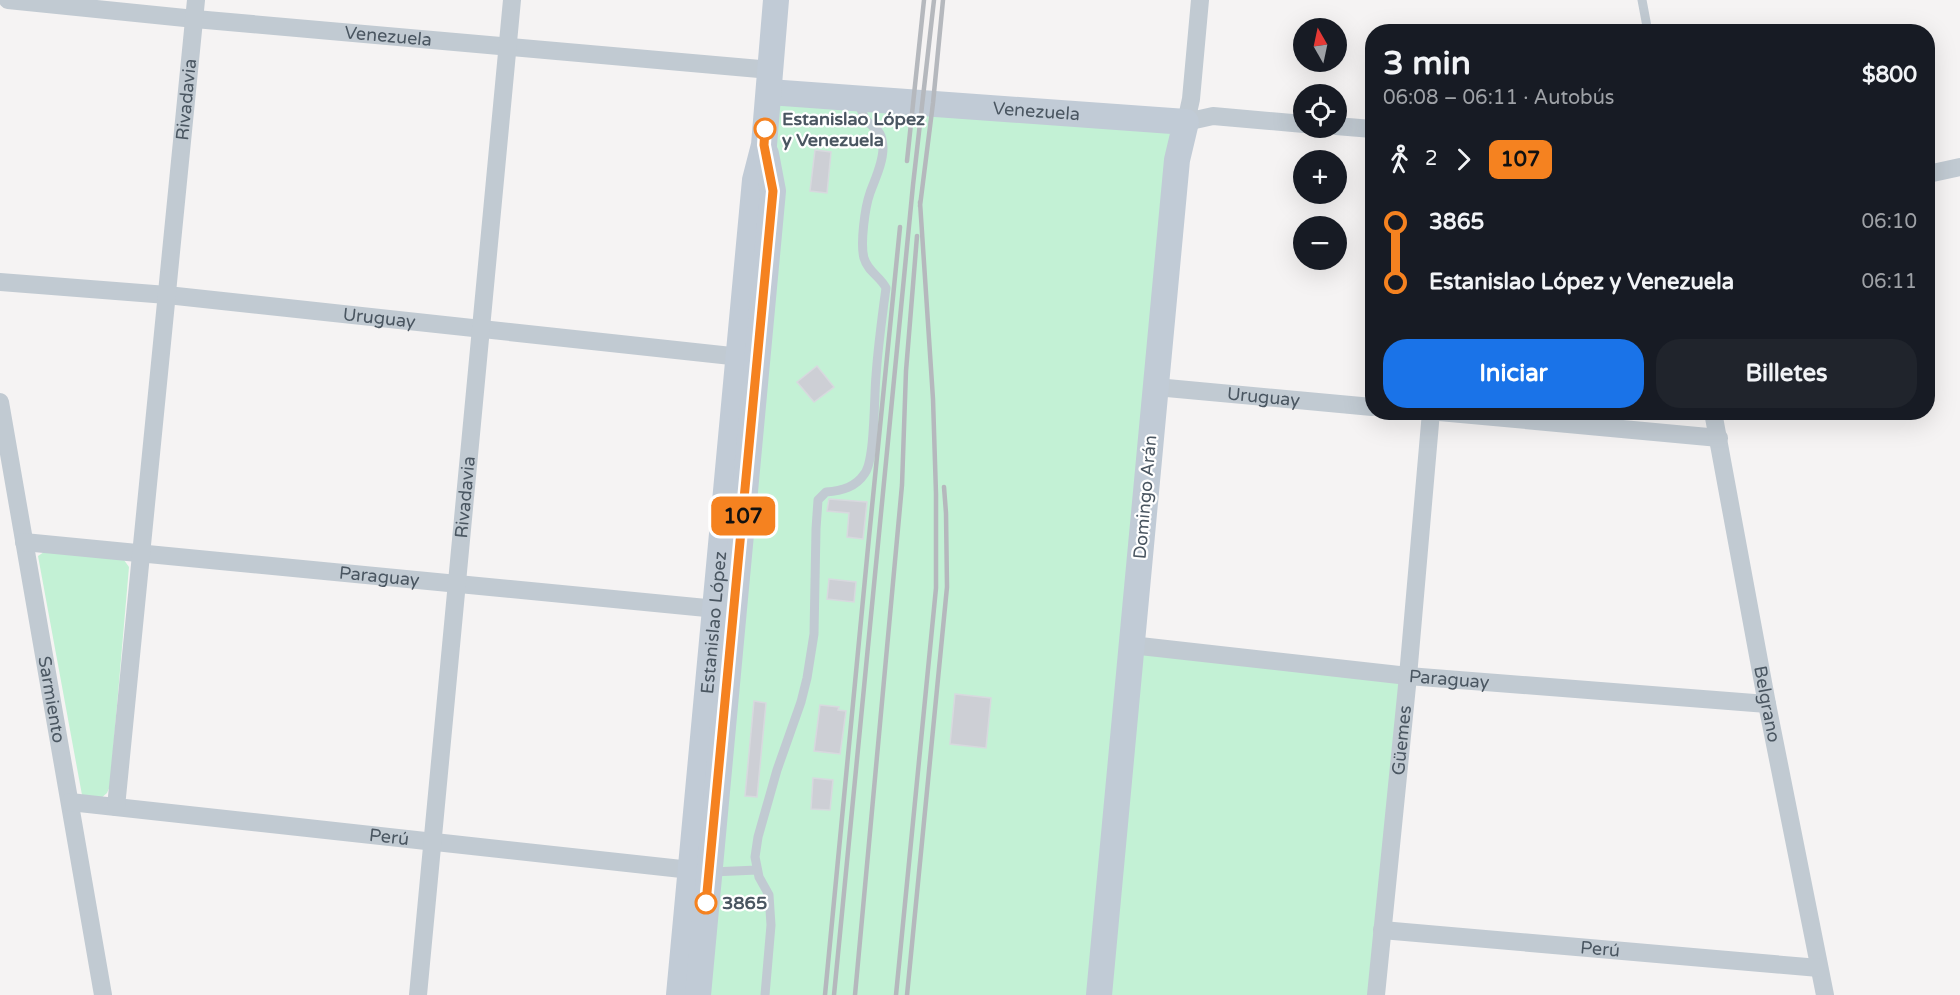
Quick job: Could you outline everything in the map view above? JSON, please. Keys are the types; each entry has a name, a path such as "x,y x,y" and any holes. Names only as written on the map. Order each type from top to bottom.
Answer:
{"street":[{"name":"Venezuela","path":"8,0 507,46 770,81 856,98 1186,122 1213,116 1293,123"},
{"name":"Rivadavia","path":"116,807 196,0"},
{"name":"Rivadavia","path":"418,995 512,0"},
{"name":"Estanislao López","path":"698,995 700,871 748,358 755,180 764,145 776,0"},
{"name":"Domingo Arán","path":"1099,995 1177,160 1191,99 1200,0"},
{"path":"1347,127 1365,128"},
{"path":"1935,172 1960,167"},
{"name":"Uruguay","path":"0,282 167,295 480,327 748,358"},
{"name":"Uruguay","path":"1156,387 1365,406"},
{"name":"Sarmiento","path":"0,402 103,995"},
{"name":"Güemes","path":"1376,995 1408,676 1430,420"},
{"path":"1525,420 1719,438"},
{"name":"Belgrano","path":"1715,420 1767,704 1825,995"},
{"name":"Paraguay","path":"24,542 724,610"},
{"name":"Paraguay","path":"1131,645 1408,676 1767,704"},
{"name":"Perú","path":"70,802 700,871"},
{"name":"Estanislao López","path":"679,995 700,871"},
{"name":"Perú","path":"1382,930 1819,968"}],"lane":[{"path":"1642,0 1646,24"},
{"path":"765,995 771,925 769,895 759,877 755,857 758,837 777,770 807,678 814,634 818,500 826,492 840,491 858,482 867,470 872,440 876,374 886,288 884,283 871,272 864,258 864,226 868,197 878,172 883,149 879,130 866,119 856,98"},
{"path":"700,871 757,870"}],"green space":[{"path":"769,92 1186,122 1131,645 1408,676 1376,995 698,995"},
{"path":"44,552 124,560 129,567 110,786 107,793 100,799 82,795 38,556"}],"building":[{"path":"815,150 831,152 827,193 810,191"},
{"path":"817,366 834,387 814,402 797,382"},
{"path":"829,499 867,502 863,539 847,537 849,513 827,511"},
{"path":"829,579 856,582 854,602 827,599"},
{"path":"955,694 991,698 986,748 950,744"},
{"path":"754,701 766,703 757,797 745,796"},
{"path":"820,705 839,707 838,710 846,711 840,754 814,751"},
{"path":"813,778 833,780 830,810 811,809"}],"railway":[{"path":"907,161 924,0"},
{"path":"834,995 913,185 934,0"},
{"path":"920,206 943,0"},
{"path":"896,995 936,588 933,399 920,202"},
{"path":"825,995 900,227"},
{"path":"855,995 902,485 906,371 917,236"},
{"path":"907,995 947,587 944,487"}],"bus line":[{"name":"107","path":"706,903 773,191 764,145 765,129"}],"place":[{"name":"Estanislao López y Venezuela","path":"765,129"},
{"name":"3865","path":"706,903"}]}
